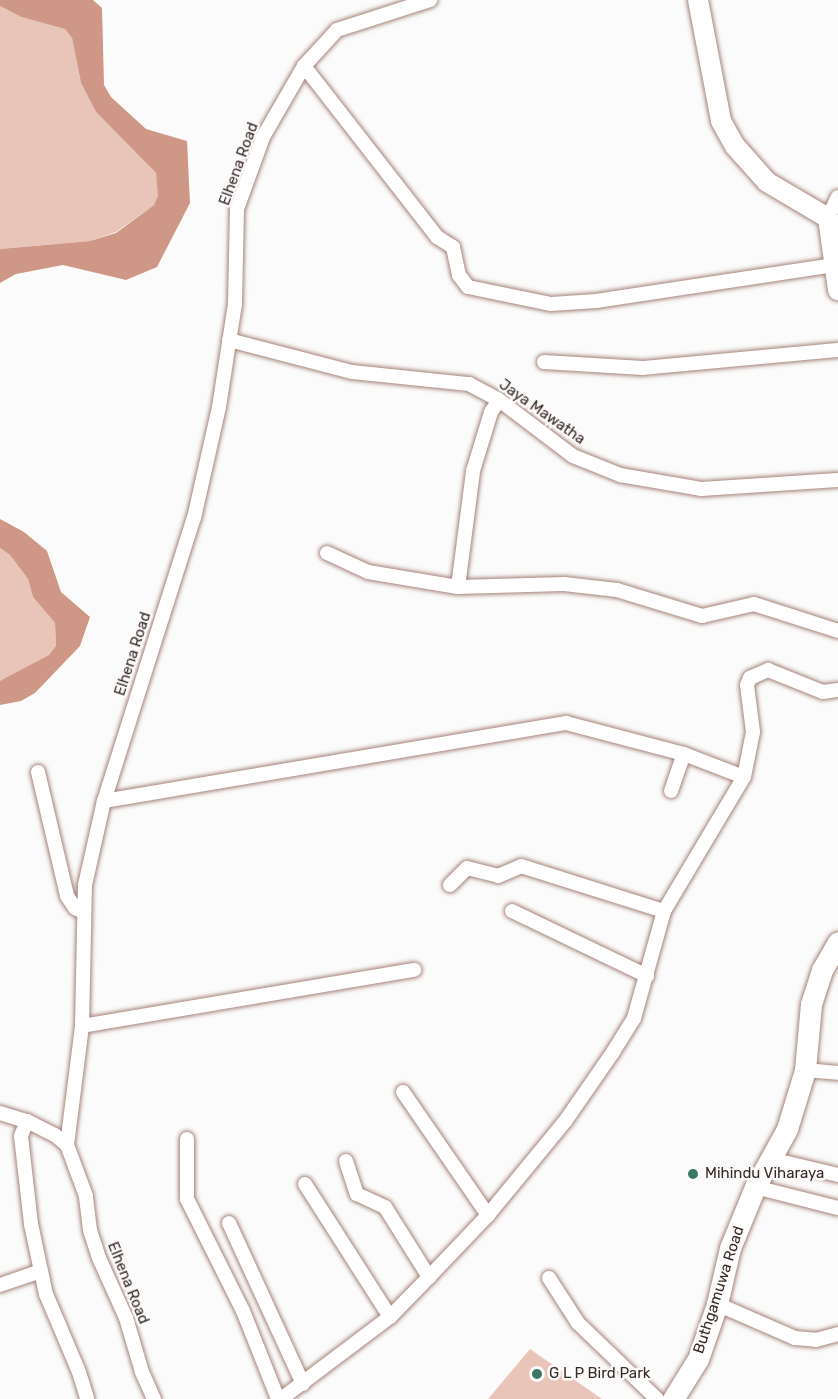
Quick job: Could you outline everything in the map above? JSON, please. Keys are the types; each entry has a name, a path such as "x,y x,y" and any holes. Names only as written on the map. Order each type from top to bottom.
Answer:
{"main road":[{"name":"Buthgamuwa Road","path":"673,1399 698,1359 717,1304 730,1248 755,1187 787,1129 805,1070 811,1004 830,969 838,942"}],"street":[{"name":"Elhena Road","path":"154,1399 142,1372 126,1318 99,1258 90,1230 86,1196 67,1145 82,1026 85,885 104,801 194,519 219,407 235,304 237,209 263,137 304,66 337,30 430,0"},
{"path":"698,0 721,121 735,146 767,182 828,219"},
{"path":"304,66 437,237 453,247 459,275 468,287 551,304 596,302 834,264"},
{"path":"838,197 828,219 838,290"},
{"name":"Jaya Mawatha","path":"229,340 352,372 469,384 499,400 573,456 620,475 701,489 838,480"},
{"path":"544,362 643,368 838,350"},
{"path":"458,586 473,471 490,412 499,400"},
{"path":"327,553 368,572 458,586 564,584 617,590 702,616 754,604 838,631"},
{"path":"187,1140 187,1199 243,1311 280,1399 390,1317 429,1277 488,1215 566,1120 613,1052 634,1018 664,911 744,777 753,732 747,685 750,678 768,670 823,692 838,690"},
{"path":"104,801 566,723 684,753 744,777"},
{"path":"671,790 684,753"},
{"path":"38,772 67,896 75,908 84,912"},
{"path":"450,885 467,868 498,876 521,866 664,911"},
{"path":"512,910 646,976"},
{"path":"82,1026 414,970"},
{"path":"805,1070 838,1073"},
{"path":"404,1092 488,1215"},
{"path":"0,1113 27,1121 56,1135 67,1145"},
{"path":"27,1121 21,1136 31,1224 41,1271 46,1294 79,1372 87,1399"},
{"path":"771,1159 838,1175"},
{"path":"346,1161 357,1194 385,1207 429,1277"},
{"path":"305,1184 390,1317"},
{"path":"755,1187 838,1208"},
{"path":"229,1223 303,1383"},
{"path":"0,1285 41,1271"},
{"path":"549,1278 578,1323 657,1399"},
{"path":"717,1304 795,1338 816,1340 838,1334"}],"shaded area":[{"path":"0,0 93,0 102,8 104,85 111,97 146,129 187,141 190,203 157,267 126,280 63,265 16,274 0,283 0,249 90,241 116,233 154,205 158,196 156,173 96,112 81,83 72,38 65,29 21,17 0,6"},
{"path":"0,6 21,17 65,29 72,38 81,83 96,112 156,173 159,196 154,205 116,232 90,241 0,249"},
{"path":"0,519 24,532 47,551 61,592 90,617 80,646 35,693 21,701 0,705 0,681 49,655 56,646 55,623 33,597 28,579 10,555 0,548"},
{"path":"0,548 10,555 28,579 33,597 55,623 56,647 49,655 8,679 0,681"},
{"name":"G L P Bird Park","path":"530,1349 602,1399 488,1399"}],"place":[{"name":"Mihindu Viharaya","path":"693,1174"},
{"name":"G L P Bird Park","path":"537,1374"}]}
